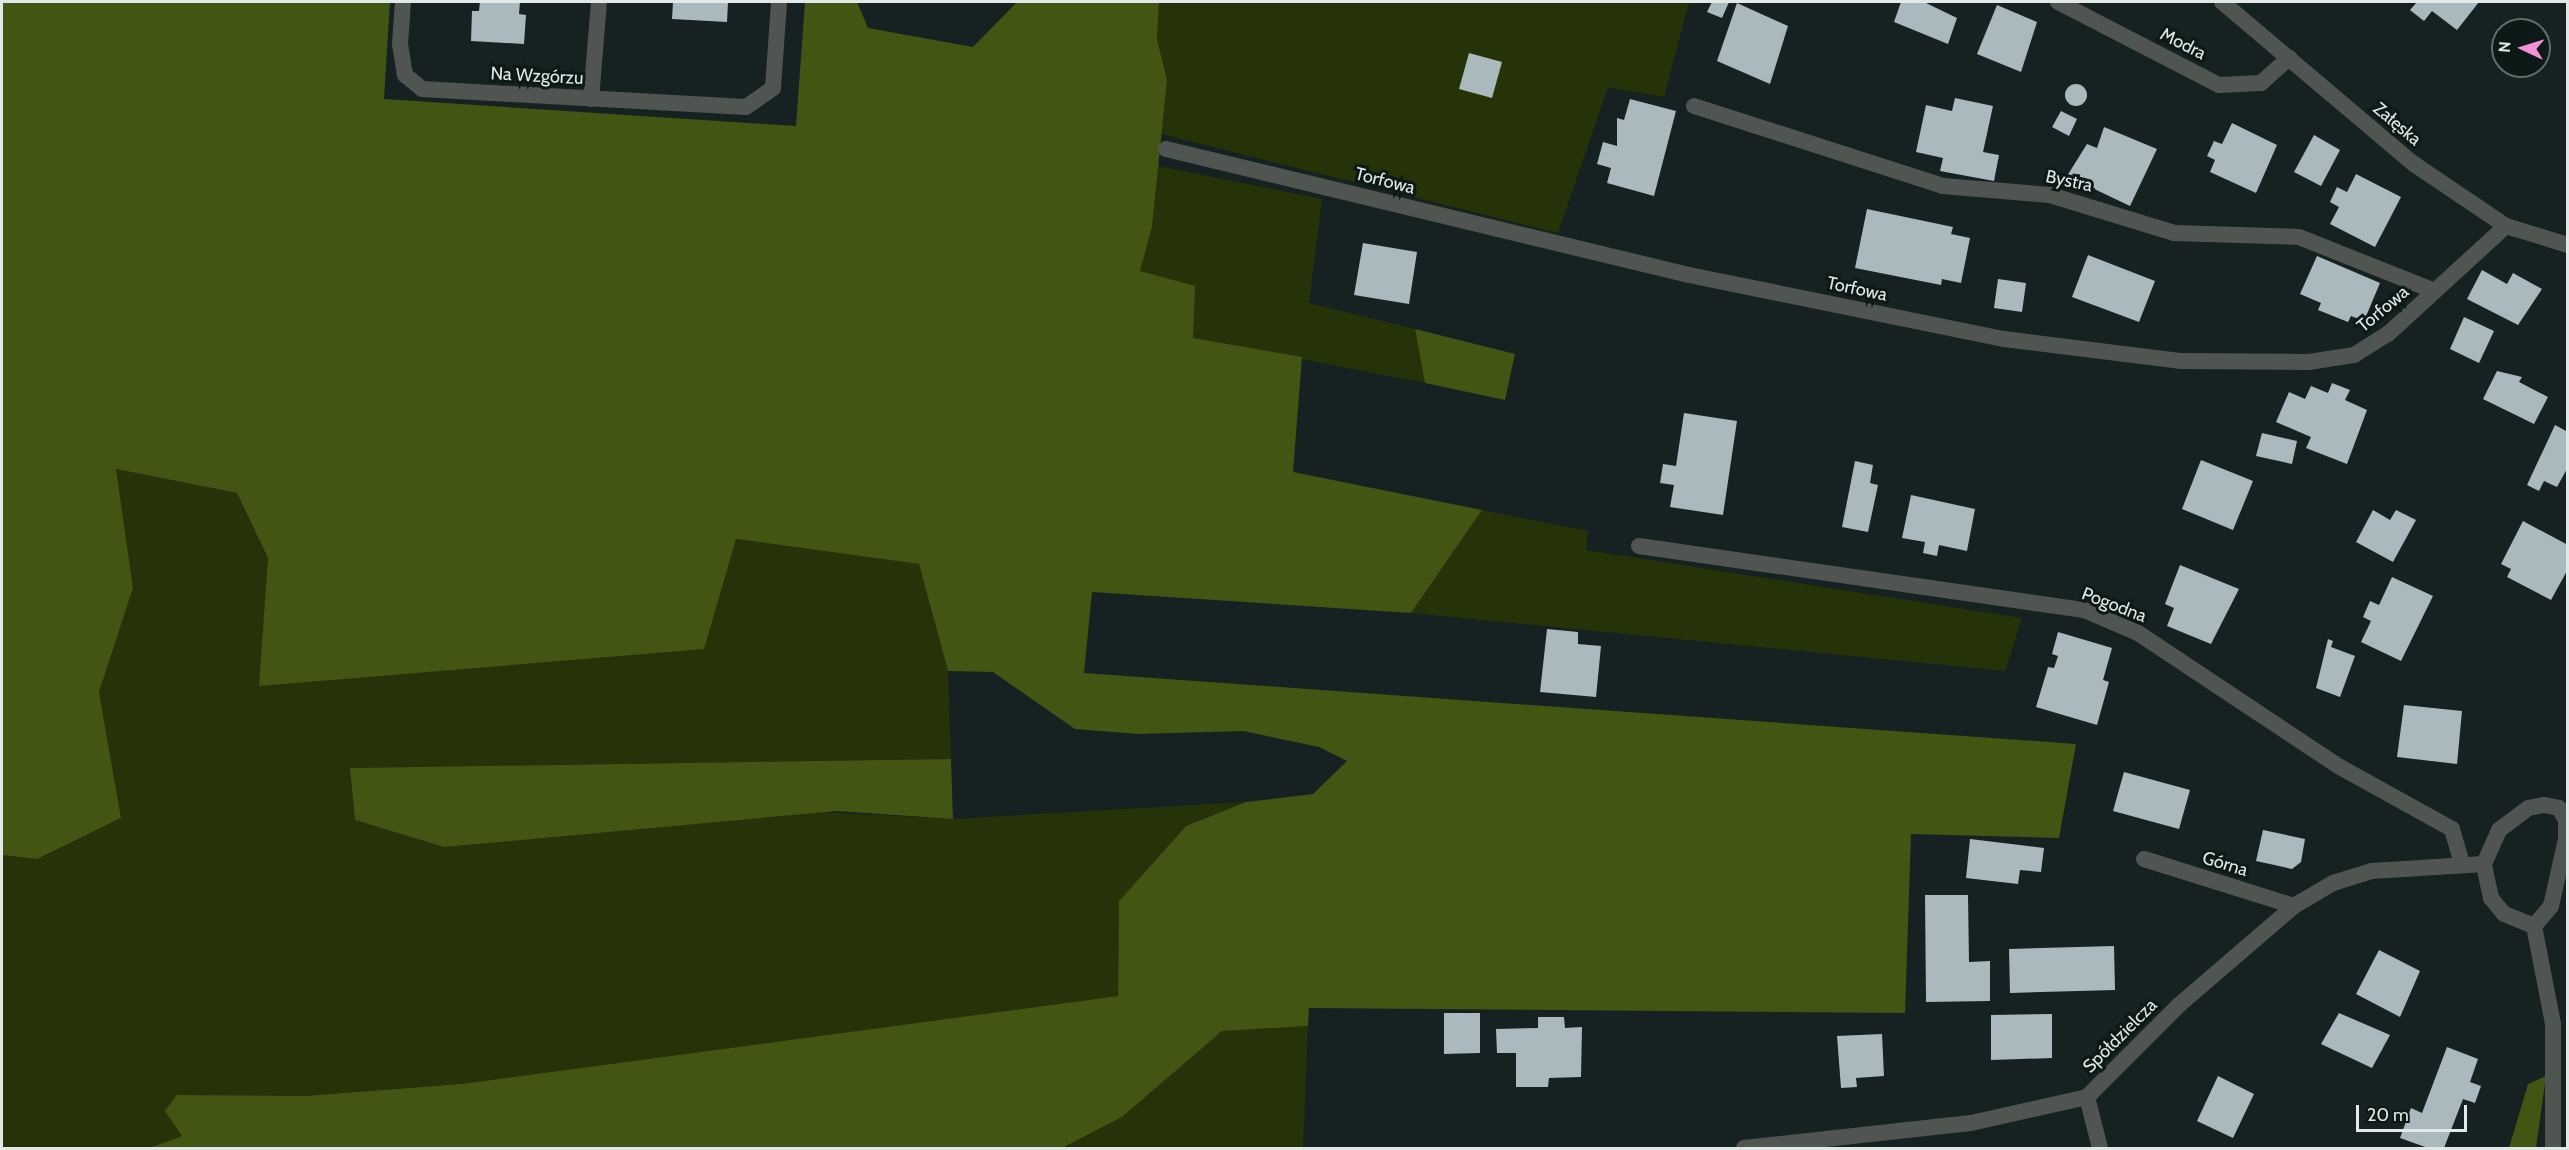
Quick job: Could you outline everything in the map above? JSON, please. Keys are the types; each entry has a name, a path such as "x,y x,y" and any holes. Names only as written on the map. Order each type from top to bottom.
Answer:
{"street":[{"name":"Na Wzgórzu","path":"403,2 400,44 405,75 422,89 746,107 773,88 779,2"},
{"path":"591,99 599,2"},
{"name":"Modra","path":"2058,2 2219,85 2261,83 2289,58"},
{"name":"Załęska","path":"2222,2 2414,164 2506,226 2568,245"},
{"name":"Bystra","path":"1694,106 1943,186 2050,195 2174,233 2225,239 2299,237 2435,291"},
{"name":"Torfowa","path":"1166,149 1689,275 2004,339 2136,357 2309,362 2354,355 2388,334 2506,226"},
{"name":"Pogodna","path":"1639,546 2084,610 2138,633 2340,767 2452,829 2462,863"},
{"path":"2559,808 2568,793"},
{"path":"2534,926 2504,914 2492,898 2484,864 2490,845 2513,818 2528,808 2559,808"},
{"path":"2534,926 2546,918 2559,873 2566,820 2559,808"},
{"name":"Górna","path":"2144,859 2294,906"},
{"name":"Spółdzielcza","path":"1744,1149 1971,1123 2087,1096 2179,1005 2294,906 2333,883 2372,871 2462,863 2484,864"},
{"path":"2534,926 2553,1024 2557,1074 2553,1149"},
{"path":"2557,1074 2568,1100"},
{"path":"2087,1096 2100,1149"}],"green space":[{"path":"2,2 390,2 384,99 796,126 805,2 857,2 868,28 973,47 1017,2 1159,2 1157,39 1167,80 1152,227 1140,271 1195,286 1193,338 1302,357 1293,472 1482,510 1411,613 1092,592 1084,673 2076,744 2059,838 1911,834 1905,1013 1309,1008 1308,1026 1222,1031 1122,1117 1062,1148 149,1148 182,1136 165,1111 177,1095 305,1096 461,1084 1118,996 1119,901 1186,826 1246,802 1313,794 1347,761 1319,747 1243,731 1138,734 1075,729 993,672 948,671 919,564 736,539 704,649 259,686 268,558 237,493 116,469 133,588 99,692 121,818 37,859 2,855"},
{"path":"1159,2 1689,2 1664,97 1608,87 1558,233 1161,134 1167,80 1157,39"},
{"path":"1158,166 1322,199 1309,303 1415,329 1425,383 1193,338 1139,271 1152,227"},
{"path":"1415,329 1515,354 1505,400 1425,383"},
{"path":"115,469 237,493 268,558 260,686 736,539 919,564 948,671 951,759 350,768 355,820 444,847 821,812 953,819 1246,802 1186,826 1119,901 1118,996 461,1084 305,1096 177,1095 182,1136 149,1148 2,1148 2,855 37,859 121,818 99,692 133,588"},
{"path":"1482,510 1588,531 1586,550 2022,618 2005,671 1411,613"},
{"path":"951,759 953,819 837,811 444,847 355,820 350,768"},
{"path":"1308,1026 1303,1148 1062,1148 1122,1117 1222,1031"},
{"path":"2546,1076 2536,1148 2509,1148 2528,1084"}],"building":[{"path":"480,2 520,2 519,14 526,15 524,44 471,41 472,11 479,11"},
{"path":"673,2 728,2 727,22 672,19"},
{"path":"1712,2 1729,2 1722,18 1707,12"},
{"path":"1901,2 1924,2 1957,18 1948,44 1894,22"},
{"path":"2417,2 2479,2 2457,30 2432,11 2424,21 2410,10"},
{"path":"1737,3 1788,26 1770,84 1717,61"},
{"path":"1997,5 2037,22 2021,72 1977,54"},
{"path":"1469,53 1502,62 1492,98 1459,89"},
{"path":"2076,84 2084,87 2087,95 2084,103 2076,106 2068,103 2065,95 2068,87"},
{"path":"1955,98 1993,106 1983,152 1999,155 1994,181 1940,171 1943,158 1916,152 1926,105 1952,111"},
{"path":"1630,99 1676,111 1654,196 1607,183 1611,168 1597,164 1603,142 1617,146 1617,118 1624,120"},
{"path":"2061,111 2077,119 2069,136 2052,127"},
{"path":"2232,123 2277,145 2256,193 2210,172 2215,160 2207,156 2214,141 2222,144"},
{"path":"2104,127 2157,149 2130,206 2067,176 2087,144 2097,148"},
{"path":"2314,135 2340,150 2321,186 2294,172"},
{"path":"2356,174 2401,197 2375,247 2330,224 2339,207 2330,202 2337,187 2347,192"},
{"path":"1867,209 1953,227 1951,234 1970,238 1961,283 1942,279 1941,285 1855,268"},
{"path":"1363,243 1417,252 1409,304 1354,295"},
{"path":"2088,255 2155,281 2139,322 2072,297"},
{"path":"2317,256 2380,283 2364,321 2351,316 2348,322 2318,310 2321,303 2300,294"},
{"path":"2482,270 2507,284 2513,273 2542,289 2518,325 2467,299"},
{"path":"1998,279 2026,283 2022,312 1994,308"},
{"path":"2464,317 2494,331 2479,363 2450,349"},
{"path":"2497,371 2522,377 2519,382 2548,397 2534,424 2483,399"},
{"path":"2332,383 2350,390 2345,400 2367,410 2347,464 2306,448 2311,437 2276,422 2289,392 2305,399 2311,386 2328,393"},
{"path":"1684,413 1737,421 1723,515 1670,507 1674,485 1660,483 1663,464 1676,466"},
{"path":"2555,425 2568,432 2568,467 2557,487 2544,481 2539,491 2527,485"},
{"path":"2262,433 2297,441 2292,464 2256,456"},
{"path":"2201,460 2253,481 2233,530 2182,509"},
{"path":"1855,461 1873,465 1870,483 1878,485 1868,532 1842,527"},
{"path":"1911,495 1975,509 1967,551 1939,545 1937,556 1923,553 1925,542 1902,538"},
{"path":"2373,510 2390,520 2396,510 2416,520 2393,562 2356,542"},
{"path":"2523,521 2568,545 2568,569 2551,600 2507,577 2511,569 2501,564"},
{"path":"2180,565 2239,589 2211,644 2167,626 2174,608 2165,604"},
{"path":"2392,577 2433,596 2401,661 2361,642 2371,621 2363,617 2370,601 2379,605"},
{"path":"1547,629 1578,632 1578,644 1601,646 1596,697 1540,692"},
{"path":"2058,632 2112,648 2103,680 2109,682 2097,725 2036,707 2048,667 2054,668 2058,656 2052,654"},
{"path":"2328,639 2333,641 2331,647 2355,656 2340,697 2316,688"},
{"path":"2404,705 2462,711 2457,764 2397,757"},
{"path":"2124,772 2190,790 2179,829 2113,811"},
{"path":"2263,830 2305,839 2301,862 2292,869 2256,861"},
{"path":"1970,839 2044,848 2041,872 2020,870 2018,884 1966,878"},
{"path":"1925,895 1968,895 1969,962 1990,961 1990,1001 1926,1002"},
{"path":"2114,946 2115,990 2010,993 2009,949"},
{"path":"2379,950 2420,971 2400,1017 2356,994"},
{"path":"1444,1013 1480,1013 1480,1053 1444,1054"},
{"path":"2339,1013 2390,1035 2372,1068 2321,1044"},
{"path":"2052,1014 2052,1058 1991,1060 1991,1015"},
{"path":"1538,1017 1564,1017 1565,1028 1582,1027 1581,1077 1549,1078 1548,1087 1516,1087 1516,1053 1497,1053 1496,1029 1538,1028"},
{"path":"1882,1034 1884,1076 1856,1078 1857,1087 1841,1088 1837,1036"},
{"path":"2447,1047 2478,1059 2470,1082 2481,1086 2475,1103 2463,1099 2444,1148 2428,1148 2400,1138 2411,1108 2422,1113"},
{"path":"2218,1076 2254,1094 2233,1138 2197,1121"}]}
